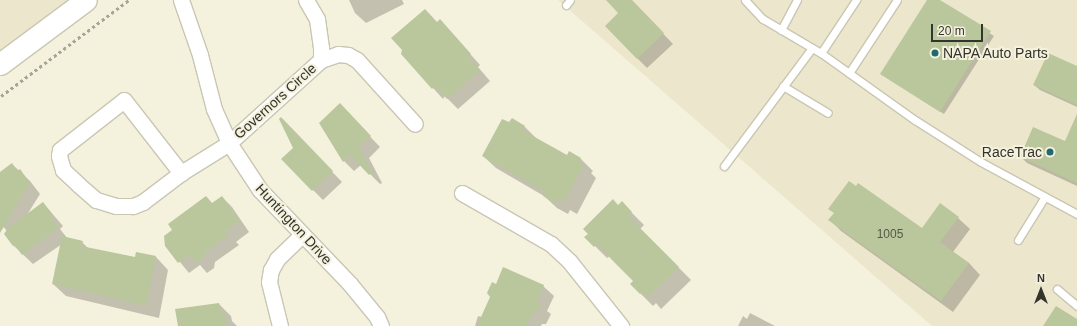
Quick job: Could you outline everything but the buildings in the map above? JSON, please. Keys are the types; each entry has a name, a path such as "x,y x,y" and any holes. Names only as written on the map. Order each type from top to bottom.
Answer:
{"street":[{"name":"Huntington Drive","path":"181,0 200,55 214,109 229,143 260,190 350,284 377,317 382,326"},
{"path":"306,0 317,19 321,60 338,54 348,55 357,60 415,124"},
{"path":"0,64 77,4"},
{"name":"Governors Circle","path":"182,173 124,100 60,150 59,156 63,170 96,200 116,206 133,206 143,202 182,173 229,143 321,60"},
{"path":"462,193 551,244 570,262 621,326"},
{"path":"280,326 269,282 271,270 277,259 302,235"}],"lane":[{"path":"745,0 763,19 821,53 915,120 981,162 1044,198 1077,214"},
{"path":"781,30 797,0"},
{"path":"821,53 856,0"},
{"path":"849,73 897,0"},
{"path":"724,166 812,48"},
{"path":"783,86 828,113"},
{"path":"1018,240 1044,198"},
{"path":"1057,289 1077,306"}],"path":[{"path":"1,96 129,0"}],"shaded area":[{"path":"0,0 75,0 0,54"},
{"path":"558,0 1077,0 1077,326 932,326"}],"place":[{"name":"NAPA Auto Parts","path":"935,53"},
{"name":"RaceTrac","path":"1050,152"}]}
